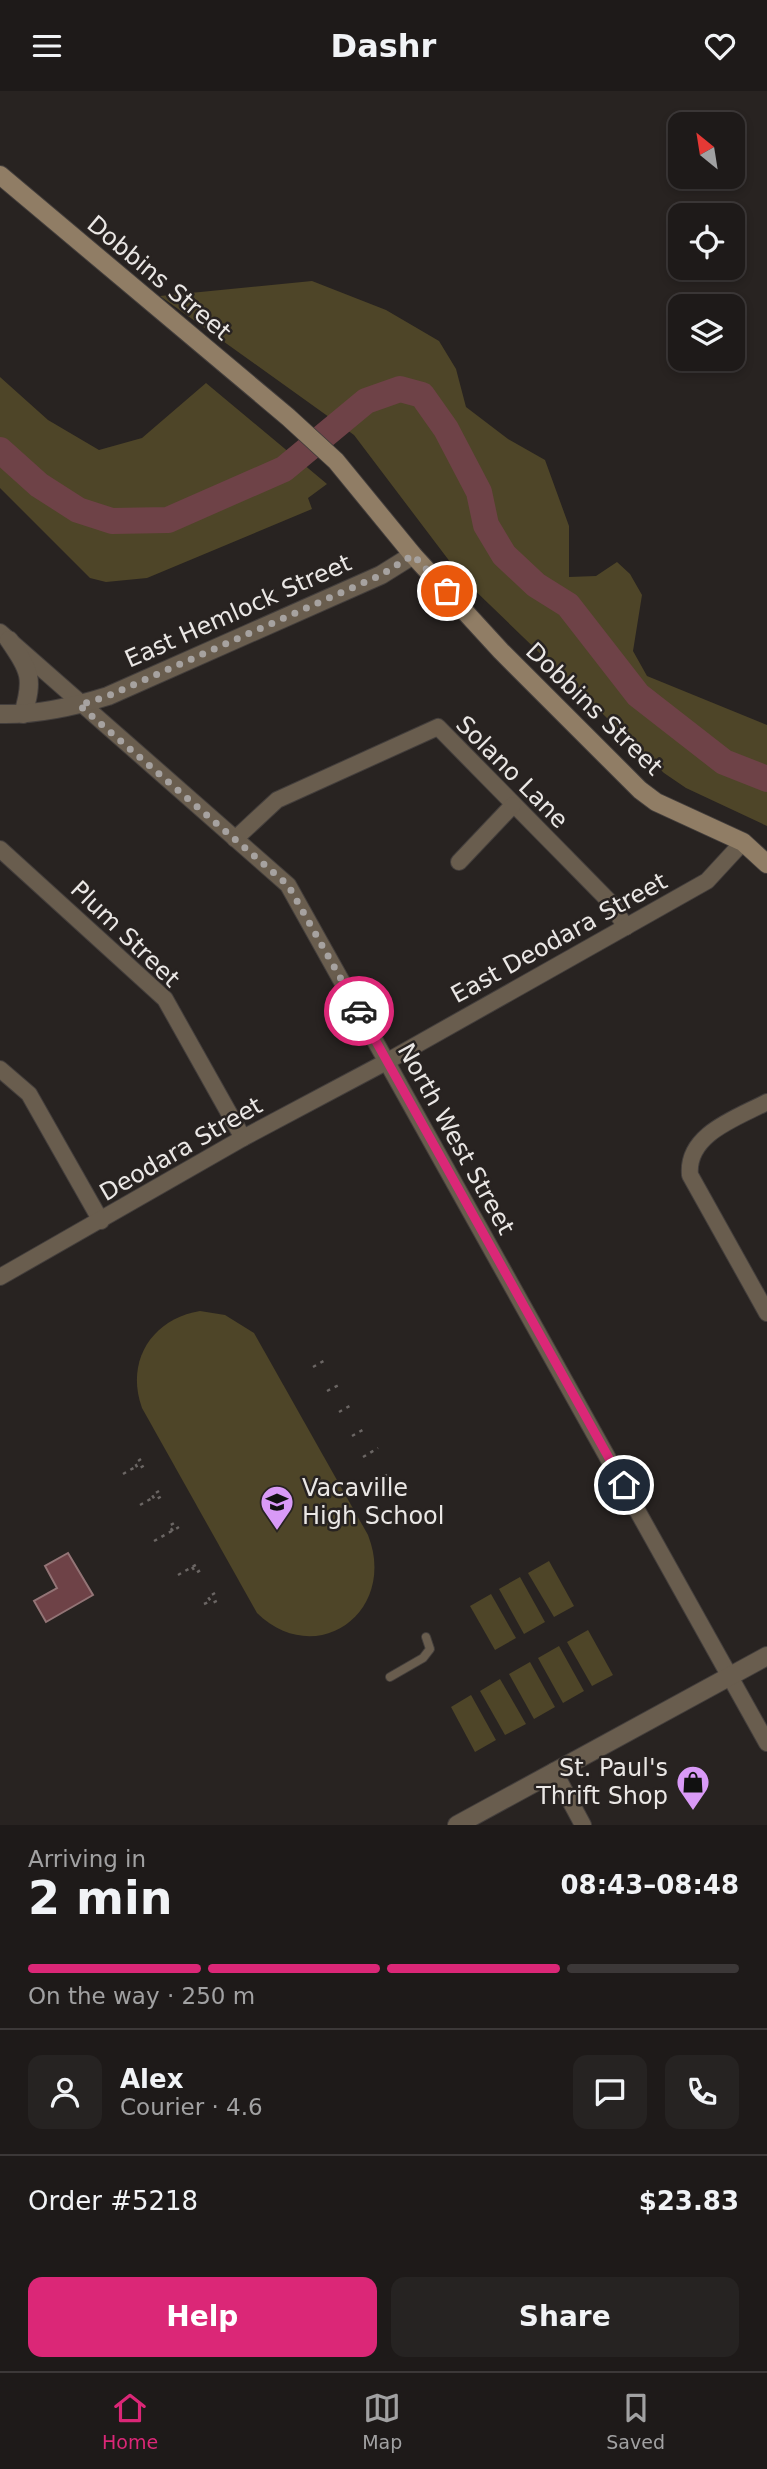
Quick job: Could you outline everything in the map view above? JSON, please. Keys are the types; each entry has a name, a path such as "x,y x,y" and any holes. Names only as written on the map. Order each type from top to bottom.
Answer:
{"main road":[{"name":"Dobbins Street","path":"0,175 288,417 336,461 413,555 501,651 640,790 656,803 743,842 767,864"}],"street":[{"name":"East Hemlock Street","path":"0,714 23,714 79,705 108,696 381,575 413,555"},
{"name":"North West Street","path":"5,636 79,705 288,885 767,1743"},
{"path":"5,636 29,673 29,694 23,714"},
{"name":"Solano Lane","path":"234,839 263,810 286,795 438,727 609,901 626,927"},
{"path":"459,862 513,805"},
{"name":"East Deodara Street","path":"387,1062 707,881 743,842"},
{"name":"Plum Street","path":"0,849 164,999 243,1138"},
{"name":"Deodara Street","path":"0,1277 243,1138 387,1062"},
{"path":"0,1069 29,1094 101,1221"},
{"path":"767,1102 706,1136 694,1148 689,1161 690,1175 767,1313"},
{"path":"457,1825 767,1657"},
{"path":"554,1771 583,1825"}],"lane":[{"path":"390,1677 423,1658 430,1650 426,1637"}],"path":[{"path":"313,1367 327,1359"},
{"path":"327,1391 341,1384"},
{"path":"339,1412 353,1404"},
{"path":"352,1436 366,1428"},
{"path":"363,1457 378,1448"},
{"path":"137,1466 135,1463 141,1459"},
{"path":"137,1466 138,1469 145,1465"},
{"path":"123,1474 137,1466"},
{"path":"377,1481 390,1473"},
{"path":"140,1505 159,1491"},
{"path":"154,1497 155,1500 162,1496"},
{"path":"173,1531 169,1526 176,1522"},
{"path":"154,1541 179,1527"},
{"path":"178,1575 199,1563"},
{"path":"192,1567 195,1573 202,1569"},
{"path":"215,1593 208,1597 212,1604 219,1600"},
{"path":"204,1604 211,1601"}],"shaded area":[{"path":"312,281 386,310 439,341 456,369 466,407 508,439 545,460 569,526 569,577 596,576 617,562 630,574 642,595 633,651 647,676 767,725 767,826 686,788 664,773 463,579 354,435 160,296"},
{"path":"0,377 48,420 99,450 142,438 206,383 327,484 308,498 312,509 147,578 106,582 90,578 0,488"},
{"path":"200,1311 225,1315 254,1333 368,1535 374,1563 372,1587 362,1608 346,1624 326,1634 304,1636 280,1629 257,1613 142,1408 137,1374 147,1345 168,1323"},
{"path":"68,1553 93,1595 46,1622 34,1601 57,1588 45,1566"},
{"path":"549,1561 574,1606 554,1617 528,1573"},
{"path":"520,1577 545,1622 524,1634 499,1589"},
{"path":"491,1594 516,1638 495,1650 470,1606"},
{"path":"588,1630 613,1675 592,1686 567,1642"},
{"path":"559,1646 584,1691 563,1703 538,1658"},
{"path":"530,1662 555,1707 534,1719 509,1674"},
{"path":"500,1679 526,1724 505,1735 480,1691"},
{"path":"471,1695 496,1740 475,1752 451,1707"}],"waterway":[{"path":"0,450 39,485 78,510 112,521 168,520 284,469 366,401 400,389 422,395 446,429 479,492 486,525 504,555 536,585 568,605 638,695 724,762 767,779"}],"way so far":[{"path":"359,1011 288,885 79,705 108,696 381,575 413,555 447,591"}],"place":[{"name":"Vacaville High School","path":"277,1532"},
{"name":"St. Paul's Thrift Shop","path":"693,1812"}],"route":[{"path":"359,1011 624,1485"}]}
